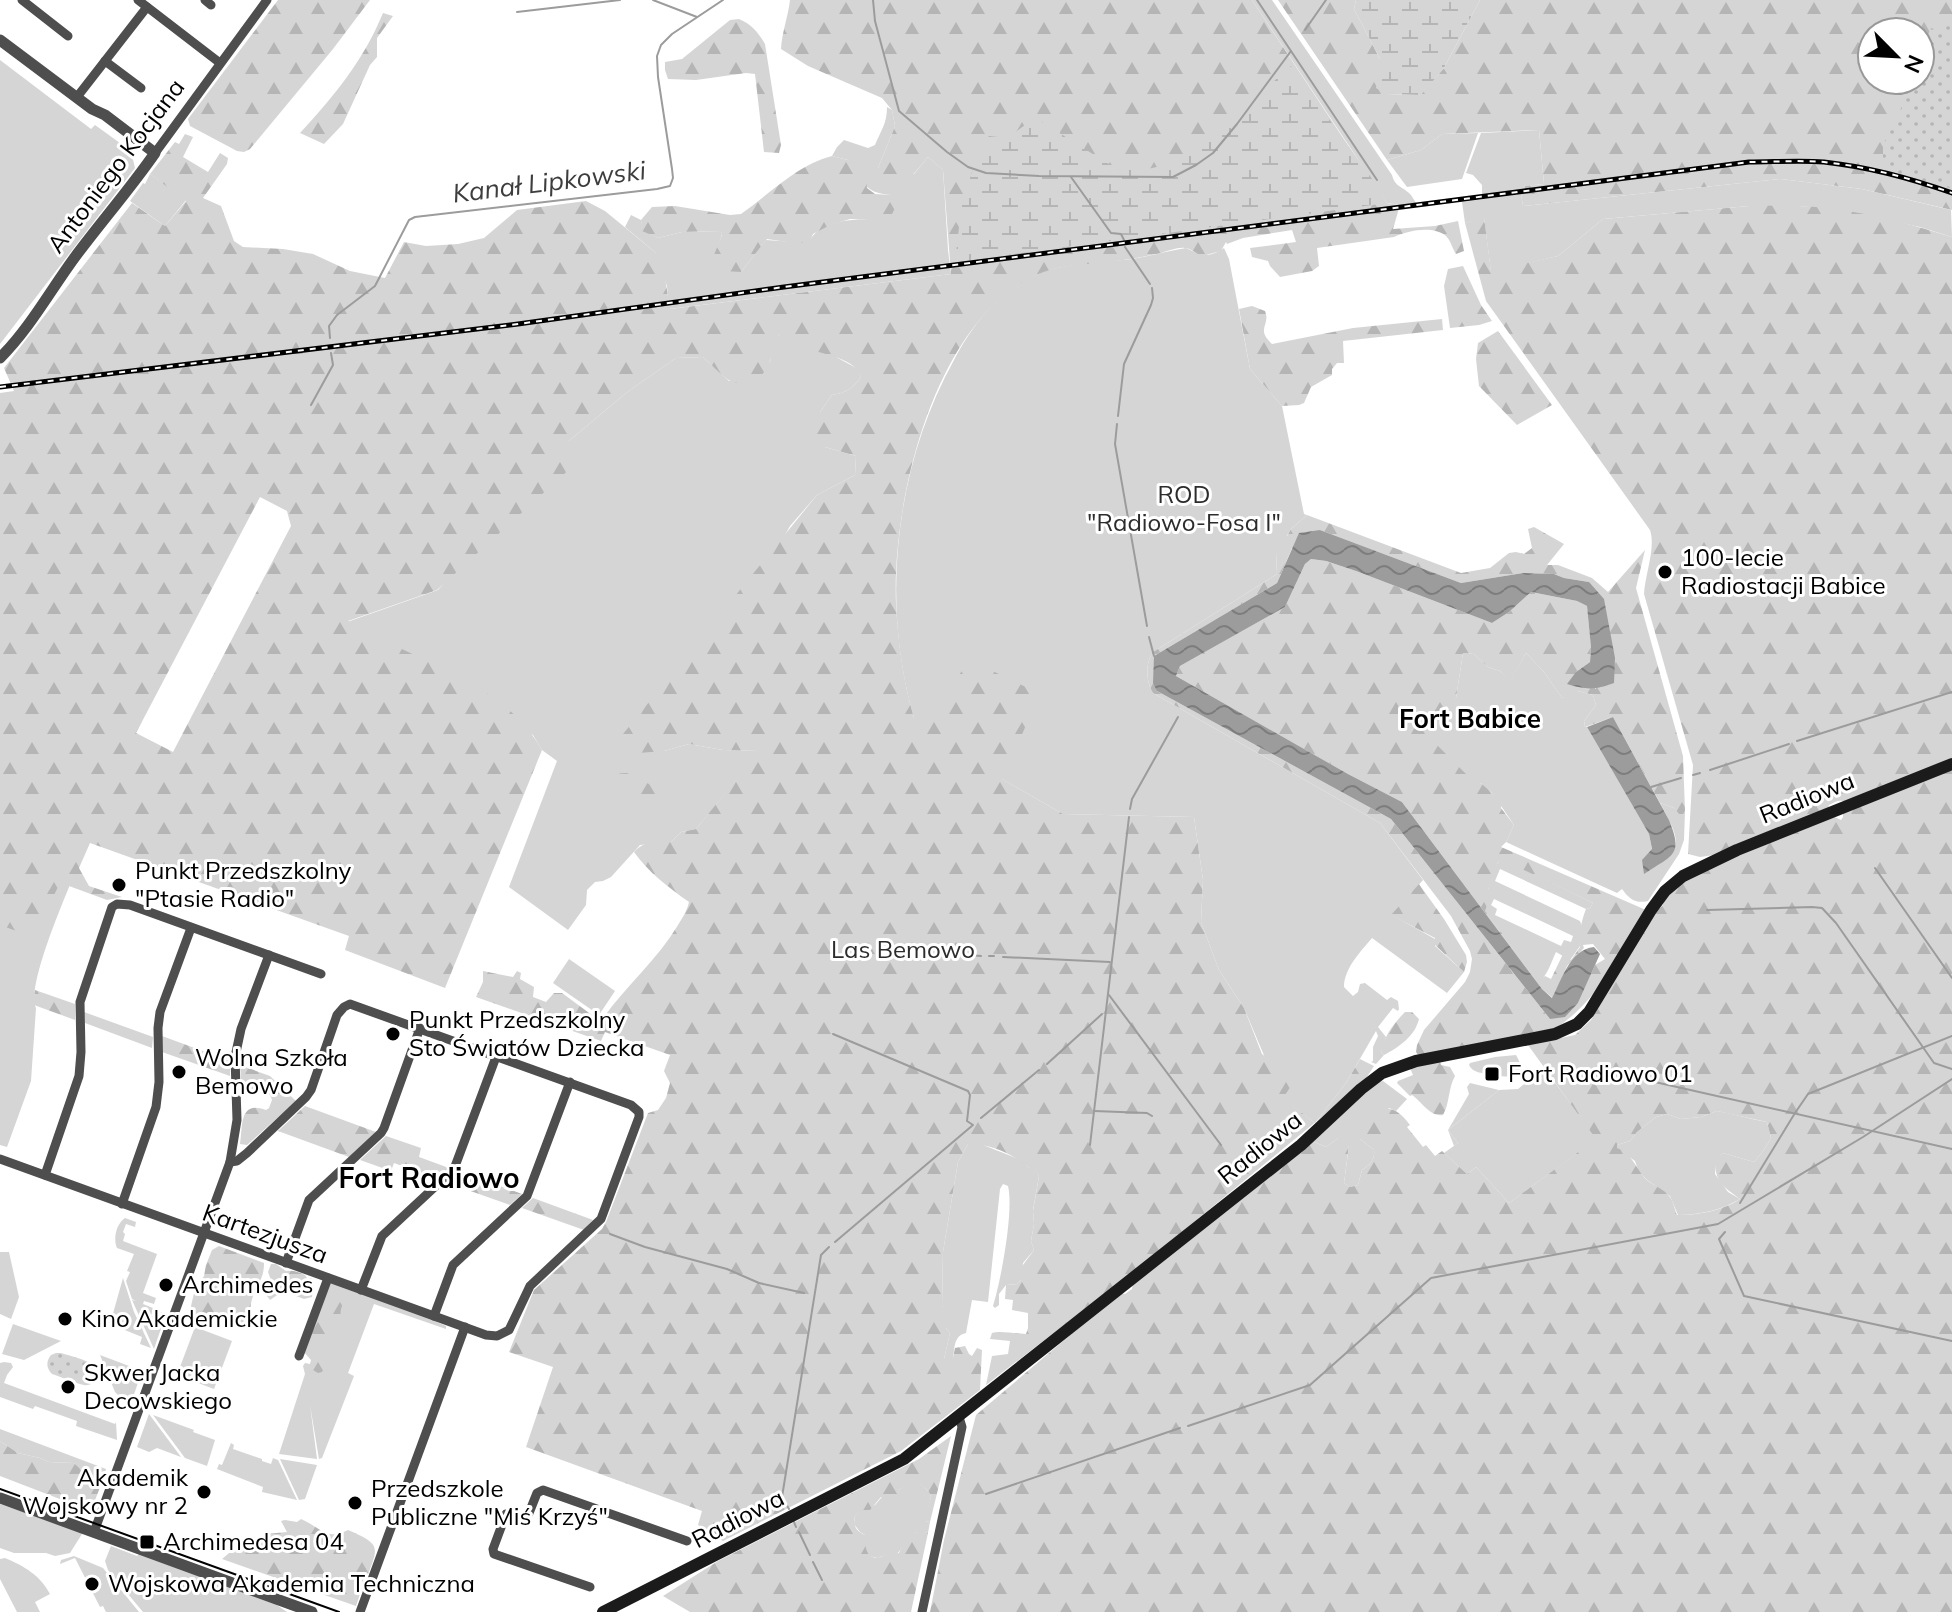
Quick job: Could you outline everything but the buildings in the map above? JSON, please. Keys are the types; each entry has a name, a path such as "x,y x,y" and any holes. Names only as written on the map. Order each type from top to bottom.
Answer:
{"main road":[{"name":"Radiowa","path":"603,1612 618,1609 904,1459 1301,1145 1382,1073 1416,1061 1555,1034 1572,1027 1589,1012 1651,910 1665,891 1683,876 1737,850 1948,765"}],"street":[{"path":"22,0 68,36"},
{"name":"Antoniego Kocjana","path":"0,358 51,294 72,260 267,0"},
{"path":"77,97 142,4 220,63"},
{"path":"0,40 77,97 100,119 153,155"},
{"path":"105,61 141,88"},
{"path":"45,1175 77,1084 81,1052 81,994 112,907 117,904 130,905 321,974"},
{"path":"122,1204 156,1107 160,1012 191,928"},
{"path":"94,1532 230,1162 237,1120 235,1057 269,955"},
{"path":"230,1162 247,1153 306,1097 337,1015 349,1005 570,1082 527,1196 453,1265 434,1316"},
{"path":"286,1263 309,1200 384,1128 420,1028"},
{"path":"361,1290 382,1236 454,1169 496,1057"},
{"name":"Kartezjusza","path":"0,1159 486,1335 497,1336 509,1330 530,1286 601,1219 639,1117 639,1112 631,1105 570,1082"},
{"path":"299,1356 328,1278"},
{"path":"360,1612 465,1327"},
{"path":"922,1612 962,1427 959,1417"},
{"path":"590,1587 494,1554 506,1514 522,1519 529,1513 537,1493 543,1490 687,1541"},
{"path":"0,1498 312,1612"}],"green space":[{"path":"278,0 370,0 250,149 237,151 190,126 188,119"},
{"name":"Las Bemowo","path":"790,0 1252,0 1386,203 1400,205 1393,229 1458,221 1464,251 1456,254 1448,238 1434,231 1420,230 1394,237 1317,248 1319,266 1312,271 1280,277 1268,261 1252,257 1250,248 1296,242 1292,230 1226,242 1221,251 1202,256 1179,248 1134,258 1058,268 1030,278 996,302 968,336 944,376 925,421 911,469 897,562 896,603 900,647 914,718 941,711 940,701 970,660 1040,694 1002,779 1063,814 1194,817 1203,880 1201,922 1219,970 1244,1008 1262,1054 1295,1080 1283,1098 1315,1123 1143,1264 986,1385 992,1356 1008,1354 1010,1341 990,1339 992,1333 1026,1334 1028,1328 1028,1313 1012,1310 1013,1300 1005,1299 1006,1285 1017,1284 1021,1280 1020,1269 1034,1250 1031,1241 1033,1211 1039,1176 1035,1169 1000,1150 968,1144 958,1162 943,1252 942,1305 948,1322 946,1328 950,1333 944,1359 953,1358 955,1348 965,1346 972,1356 977,1348 982,1350 980,1390 901,1451 723,1541 698,1525 702,1511 526,1447 553,1367 509,1352 534,1290 606,1222 648,1113 658,1110 666,1098 670,1083 664,1071 670,1055 605,1032 601,1041 476,997 483,982 483,971 513,977 517,971 521,973 520,979 534,987 533,997 546,1002 554,993 562,993 596,1018 603,1018 661,950 682,919 689,902 652,873 634,852 647,843 671,842 681,832 696,829 759,751 723,750 689,744 664,751 638,753 619,739 817,495 855,475 856,456 825,447 804,431 810,416 820,412 832,395 845,391 858,381 861,377 857,370 846,361 808,348 793,334 780,334 766,370 751,382 739,384 727,379 703,357 676,358 626,393 569,441 575,464 437,590 348,621 480,689 525,726 542,750 445,988 345,950 349,936 90,843 79,868 89,886 122,897 107,900 69,886 73,875 65,873 33,937 0,925 0,393 14,391 4,368 132,203 165,226 186,201 150,174 185,134 193,137 183,157 208,172 220,153 228,158 203,198 221,206 234,241 243,247 313,254 350,271 385,278 404,242 426,246 458,244 484,238 517,210 586,201 605,211 655,252 663,265 670,309 951,274 943,170 928,157 901,182 878,179 878,168 895,126 892,110 882,98 808,66 781,49","holes":["260,497 287,511 291,526 173,752 136,733"]},
{"path":"1252,0 1272,0 1395,182 1416,203 1387,203"},
{"path":"1278,0 1356,0 1354,9 1380,59 1386,94 1420,95 1444,68 1480,0 1952,0 1952,210 1862,189 1781,179 1523,206 1521,194 1524,186 1544,184 1539,130 1442,134 1421,150 1387,160"},
{"path":"1356,0 1480,0 1444,68 1421,95 1386,94 1376,88 1380,59 1354,9"},
{"path":"383,13 393,16 377,38 377,57 370,65 343,124 324,144 300,133 347,77 367,47"},
{"path":"1952,16 1952,188 1883,170 1883,145 1907,96 1936,96 1936,30 1943,32"},
{"path":"739,19 754,29 765,44 781,145 779,153 764,152 755,74 696,80 668,79 665,70 665,62 682,59 730,20"},
{"path":"0,60 91,129 95,125 131,151 135,168 0,344"},
{"path":"1291,66 1387,203 955,262 962,202 982,143 989,136 1007,138 1035,118 1109,164 1134,170 1159,166 1208,140"},
{"path":"887,107 892,110 895,126 878,168 914,174 928,157 943,170 951,274 669,309 667,286 655,252 625,227 631,215 641,220 643,231 658,238 682,232 721,231 717,251 741,272 766,240 808,243 827,226 872,219 891,195 869,189 848,160 832,156 844,140 868,148 875,145 885,123"},
{"path":"1539,130 1544,184 1482,195 1482,185 1473,175 1466,173 1481,133"},
{"path":"1478,133 1462,179 1407,187 1387,160 1421,150 1442,134"},
{"path":"832,156 848,160 865,171 867,188 875,194 891,195 898,202 892,214 872,219 850,219 830,225 813,234 809,243 767,239 741,272 708,270 721,231 682,232 658,238 642,231 641,220 652,207 675,206 741,214 796,173"},
{"path":"150,174 186,200 165,226 130,201"},
{"path":"1781,179 1862,189 1951,210 1952,237 1855,213 1802,206 1749,206 1603,219 1558,256 1491,272 1484,218 1465,223 1462,202 1521,194 1523,206"},
{"path":"1749,206 1819,207 1896,221 1952,237 1952,759 1846,802 1835,802 1828,809 1714,855 1700,857 1688,854 1693,765 1644,594 1651,553 1650,530 1486,301 1465,223 1484,217 1491,271 1558,256 1603,219"},
{"name":"ROD \"Radiowo-Fosa I\"","path":"1186,248 1205,255 1224,248 1229,259 1250,369 1282,406 1304,514 1307,515 1291,529 1276,553 1277,574 1153,652 1148,667 1151,689 1153,693 1380,823 1423,880 1392,915 1435,939 1435,946 1464,972 1447,993 1372,938 1350,967 1344,987 1353,996 1360,984 1365,983 1387,1000 1391,997 1398,1001 1399,1009 1393,1008 1378,1027 1386,1037 1381,1052 1384,1055 1376,1064 1371,1062 1378,1036 1376,1031 1346,1083 1315,1123 1282,1098 1244,1008 1219,970 1201,922 1203,880 1194,817 1063,814 918,731 906,685 899,638 896,590 898,542 917,448 933,403 977,323 1007,292 1043,272"},
{"path":"1463,266 1492,321 1450,328 1444,286 1448,269"},
{"path":"1252,306 1265,311 1264,330 1272,344 1353,328 1442,319 1443,330 1343,341 1344,363 1337,363 1332,375 1311,387 1304,403 1282,406 1250,369 1239,309"},
{"path":"1498,331 1552,405 1517,425 1479,386 1478,343"},
{"path":"780,334 794,334 858,369 861,377 858,381 845,391 832,395 820,412 825,447 856,456 855,475 817,495 790,526 664,751 689,744 723,750 760,751 696,829 681,832 671,842 640,845 611,877 595,882 587,890 586,905 568,930 509,887 557,761 542,750 533,735 347,622 438,590 569,441 626,393 676,358 703,357 729,381 770,362 773,342"},
{"path":"1307,515 1461,573 1490,568 1509,553 1524,554 1532,548 1528,529 1534,527 1564,544 1547,565 1558,565 1592,578 1608,592 1645,550 1636,588 1683,756 1683,815 1660,803 1613,717 1585,727 1584,721 1596,705 1593,695 1578,691 1562,698 1526,653 1510,682 1500,671 1488,667 1474,654 1463,653 1456,698 1448,711 1438,714 1426,734 1477,785 1481,783 1502,802 1501,808 1514,825 1501,847 1646,910 1597,989 1556,1028 1419,1056 1417,1045 1424,1030 1470,972 1470,951 1451,916 1380,823 1153,693 1147,672 1153,652 1277,574 1278,536 1287,536","holes":["1320,530 1461,583 1523,573 1554,574 1589,582 1596,689 1576,672 1590,662 1591,648 1587,606 1577,601 1531,592 1492,623 1356,571 1311,559 1305,564 1285,607 1180,666 1176,676 1402,802 1542,989 1553,998 1567,966 1584,948 1583,945 1593,944 1605,959 1595,965 1578,1003 1550,1019 1391,819 1157,691 1154,656 1277,583 1292,548","1503,860 1593,903 1583,917 1580,947 1571,960 1563,954 1551,979 1545,976 1538,981 1485,911 1488,890 1498,862"]},
{"path":"1463,653 1474,654 1510,681 1526,653 1562,698 1578,691 1593,695 1596,705 1584,721 1585,727 1649,834 1652,850 1644,873 1667,858 1676,844 1672,827 1660,803 1683,815 1685,811 1684,840 1679,854 1648,901 1633,900 1622,889 1617,893 1506,842 1514,825 1493,794 1481,783 1477,786 1425,734 1438,714 1456,698"},
{"path":"1952,769 1952,1612 930,1612 944,1540 976,1415 1120,1293 1125,1294 1132,1289 1133,1283 1312,1141 1326,1147 1338,1138 1345,1139 1349,1145 1344,1183 1350,1187 1358,1185 1362,1170 1373,1159 1374,1150 1355,1131 1382,1110 1395,1111 1402,1116 1423,1147 1426,1145 1435,1156 1442,1151 1467,1174 1476,1167 1509,1203 1596,1139 1528,1045 1575,1035 1591,1020 1653,915 1683,881 1729,856 1832,816 1841,820 1843,812","holes":["1717,1111 1767,1122 1771,1138 1754,1162 1723,1153 1715,1160 1721,1183 1740,1199 1726,1207 1702,1213 1677,1215 1668,1195 1648,1181 1627,1154 1617,1148 1617,1145 1630,1141 1656,1117 1667,1114 1681,1119"]},
{"path":"627,773 661,790 654,805 640,805 608,779 609,774"},
{"path":"0,852 74,875 36,982 31,1081 7,1147 0,1145"},
{"path":"1503,859 1593,903 1586,909 1500,869 1495,881 1580,921 1580,946 1570,960 1556,952 1547,973 1538,982 1484,910 1498,862","holes":["1494,899 1573,936 1571,942 1564,940 1561,946 1495,915 1497,909 1491,905"]},
{"path":"1419,884 1466,955 1464,972 1435,945 1435,938 1391,915"},
{"path":"569,959 615,991 599,1015 553,983"},
{"path":"35,990 75,1004 75,1020 34,1005"},
{"path":"84,1012 153,1037 152,1048 85,1023"},
{"path":"1405,1012 1412,1012 1419,1019 1417,1025 1406,1040 1384,1055 1381,1052 1387,1035"},
{"path":"162,1036 230,1061 230,1076 162,1052"},
{"path":"1516,1055 1520,1068 1514,1075 1478,1072 1469,1065 1495,1057"},
{"path":"1360,1059 1374,1066 1363,1083 1316,1122"},
{"path":"1440,1061 1441,1065 1450,1067 1455,1076 1443,1115 1430,1111 1397,1083 1413,1075 1410,1068"},
{"path":"240,1065 270,1076 296,1101 247,1145 240,1144 244,1116 251,1108 266,1110 272,1100 266,1091 256,1086 248,1093 242,1092"},
{"path":"1544,1068 1597,1139 1509,1203 1476,1167 1467,1174 1444,1153 1458,1143 1448,1130 1499,1090 1518,1089"},
{"path":"1383,1081 1407,1099 1396,1111 1389,1108 1360,1139 1374,1150 1374,1157 1362,1170 1358,1185 1350,1187 1344,1183 1349,1146 1338,1138 1326,1147 1312,1141 1369,1088"},
{"path":"1470,1083 1499,1090 1448,1130 1469,1094 1467,1087"},
{"path":"305,1106 376,1132 349,1157 278,1131"},
{"path":"1717,1111 1767,1122 1771,1138 1754,1162 1723,1153 1716,1160 1715,1174 1728,1192 1740,1199 1710,1211 1678,1215 1670,1196 1647,1180 1639,1172 1635,1161 1617,1145 1630,1141 1656,1117 1667,1114 1681,1119"},
{"path":"1448,1130 1458,1143 1454,1146"},
{"path":"386,1136 421,1148 419,1157 449,1168 437,1179 394,1163 391,1171 360,1160"},
{"path":"978,1143 1021,1160 1029,1168 1035,1168 1039,1176 1033,1210 1031,1241 1034,1250 1023,1263 1021,1280 1017,1284 1006,1285 999,1294 999,1305 995,1308 1008,1228 1008,1186 1003,1184 988,1302 972,1300 966,1333 957,1340 953,1359 944,1359 950,1333 946,1328 942,1305 943,1252 958,1162 968,1144"},
{"path":"460,1171 522,1194 510,1205 448,1183"},
{"path":"533,1198 593,1220 584,1230 522,1208"},
{"path":"125,1218 136,1222 135,1227 126,1224 123,1241 157,1254 143,1293 156,1298 154,1304 144,1301 143,1304 153,1308 151,1316 158,1318 161,1312 166,1314 154,1349 126,1281 134,1254 117,1248 116,1244 117,1228"},
{"path":"219,1246 264,1263 246,1323 225,1321 213,1327 197,1319 191,1306 212,1250"},
{"path":"0,1252 9,1252 19,1297 11,1319 0,1314"},
{"path":"271,1264 311,1278 314,1282 312,1297 304,1299 283,1291 270,1300 267,1296"},
{"path":"123,1278 134,1312 151,1348 140,1344 142,1337 110,1324"},
{"path":"328,1281 437,1320 446,1329 374,1304 348,1373 354,1376 322,1458 319,1459 310,1405 317,1459 279,1454 305,1374 303,1366 310,1364 311,1360 303,1351"},
{"path":"332,1287 345,1292 346,1300 341,1309 342,1319 323,1347 325,1365 318,1373 313,1370 307,1344 326,1291"},
{"path":"13,1324 61,1341 24,1360 2,1354"},
{"path":"195,1327 232,1341 214,1389 177,1375"},
{"path":"56,1353 92,1364 98,1371 97,1378 92,1384 84,1385 52,1374 48,1362 51,1355"},
{"path":"100,1355 145,1372 140,1377 132,1400 115,1392"},
{"path":"0,1363 11,1363 13,1367 4,1383 116,1422 117,1440 76,1426 77,1421 0,1397"},
{"path":"149,1414 181,1457 157,1448 149,1452 137,1447"},
{"path":"153,1415 215,1440 207,1466 185,1458"},
{"path":"0,1429 106,1469 105,1474 104,1471 96,1476 87,1475 74,1463 49,1462 18,1453 0,1441"},
{"path":"951,1436 930,1522 924,1521 930,1494 924,1487 912,1482 899,1490 894,1500 881,1497 870,1510 861,1510 855,1516 856,1528 865,1535 867,1551 876,1558 899,1553 906,1540 916,1532 928,1533 911,1612 690,1612 663,1596 718,1561 919,1459"},
{"path":"0,1441 18,1453 49,1462 74,1463 87,1475 96,1476 99,1471 104,1471 91,1511 0,1476"},
{"path":"231,1443 233,1449 262,1461 271,1464 273,1458 278,1460 297,1500 262,1492 263,1487 217,1469 219,1464 222,1465"},
{"path":"280,1459 317,1465 305,1499 299,1500"},
{"path":"912,1481 924,1487 931,1497 925,1521 930,1522 928,1533 916,1532 896,1555 869,1556 864,1547 865,1535 854,1524 855,1516 861,1509 875,1505 882,1497 895,1496"},
{"path":"0,1504 82,1534 70,1553 55,1556 14,1553 0,1548"},
{"path":"301,1519 329,1534 348,1530 375,1548 366,1580 357,1584 360,1594 356,1606 222,1559 235,1548 240,1550 243,1544 253,1545 266,1534 287,1532 281,1521 297,1522"},
{"path":"111,1546 274,1603 287,1612 143,1612 108,1570 105,1561"},
{"path":"74,1556 103,1568 139,1612 106,1612 103,1606 100,1607 75,1558 60,1564 61,1560"},
{"path":"5,1558 31,1572 46,1587 50,1594 35,1602 40,1612 17,1612 0,1579 0,1559"}],"water":[{"path":"1320,530 1461,583 1523,573 1554,574 1589,582 1604,599 1615,658 1614,683 1586,688 1567,684 1576,672 1590,662 1587,606 1577,601 1531,592 1492,623 1356,571 1311,559 1305,564 1285,607 1180,666 1176,676 1402,802 1542,989 1552,998 1572,960 1585,949 1594,947 1600,954 1578,1003 1565,1017 1550,1019 1391,819 1157,691 1153,683 1154,656 1277,583 1299,533"},
{"path":"1613,717 1669,820 1675,841 1673,853 1644,874 1642,860 1652,849 1649,834 1587,727"}],"waterway":[{"path":"517,12 620,0"},
{"path":"653,0 697,17"},
{"name":"Kanał Lipkowski","path":"330,338 329,326 337,315 375,286 409,220 415,217 670,186 673,178 657,56 661,45 672,34 723,0"},
{"name":"Kanał Lipkowski","path":"873,0 875,21 899,111 968,167 986,173 1173,177 1213,153 1291,51"},
{"path":"1257,0 1377,180"},
{"name":"Kanał Lipkowski","path":"1305,30 1326,0"},
{"path":"1071,177 1111,233 1121,234 1124,240"},
{"path":"1125,247 1150,284"},
{"path":"1118,416 1124,364 1151,305 1152,288"},
{"name":"Kanał Lipkowski","path":"311,405 333,365 331,353"},
{"path":"1117,424 1115,444 1147,626"},
{"path":"1149,637 1154,656"},
{"path":"1797,741 1952,692"},
{"path":"1130,809 1132,799 1178,717"},
{"path":"1710,770 1789,744"},
{"path":"1693,775 1700,773"},
{"path":"1651,787 1681,778"},
{"path":"1090,1145 1129,817"},
{"path":"1875,868 1952,978"},
{"path":"1707,910 1822,908 1836,923 1934,1063 1952,1069"},
{"path":"955,954 981,956"},
{"path":"989,956 994,956"},
{"path":"1003,957 1110,962"},
{"path":"1109,995 1221,1145"},
{"path":"1047,1064 1102,1014"},
{"path":"833,1034 968,1091 967,1121 973,1125 835,1242"},
{"path":"1740,1203 1808,1094 1952,1036"},
{"path":"1599,1066 1615,1073 1952,1149"},
{"path":"981,1118 1039,1070"},
{"path":"1188,1426 1310,1385 1431,1278 1718,1224 1863,1137 1952,1079"},
{"path":"1094,1111 1147,1113 1152,1116"},
{"path":"1725,1232 1719,1239 1744,1296 1952,1341"},
{"path":"610,1234 645,1247 727,1269 759,1283 804,1293"},
{"path":"789,1509 782,1497 821,1255 829,1247"},
{"path":"986,1494 1180,1428"},
{"path":"794,1522 796,1527"},
{"path":"799,1532 810,1555"},
{"path":"813,1562 822,1580"}],"tram line":[{"path":"0,1489 339,1612"}],"railway":[{"path":"0,387 518,324 1749,162 1841,164 1889,174 1952,193"}],"place":[{"name":"100-lecie Radiostacji Babice","path":"1665,572"},
{"name":"Punkt Przedszkolny \"Ptasie Radio\"","path":"119,885"},
{"name":"Punkt Przedszkolny Sto Światów Dziecka","path":"393,1034"},
{"name":"Wolna Szkoła Bemowo","path":"179,1072"},
{"name":"Fort Radiowo 01","path":"1492,1074"},
{"name":"Archimedes","path":"166,1285"},
{"name":"Kino Akademickie","path":"65,1319"},
{"name":"Skwer Jacka Decowskiego","path":"68,1387"},
{"name":"Akademik Wojskowy nr 2","path":"204,1492"},
{"name":"Przedszkole Publiczne \"Miś Krzyś\"","path":"355,1503"},
{"name":"Archimedesa 04","path":"147,1542"},
{"name":"Wojskowa Akademia Techniczna","path":"92,1584"}],"district":[{"name":"Fort Babice","path":"1470,719"},
{"name":"Fort Radiowo","path":"429,1178"}]}
